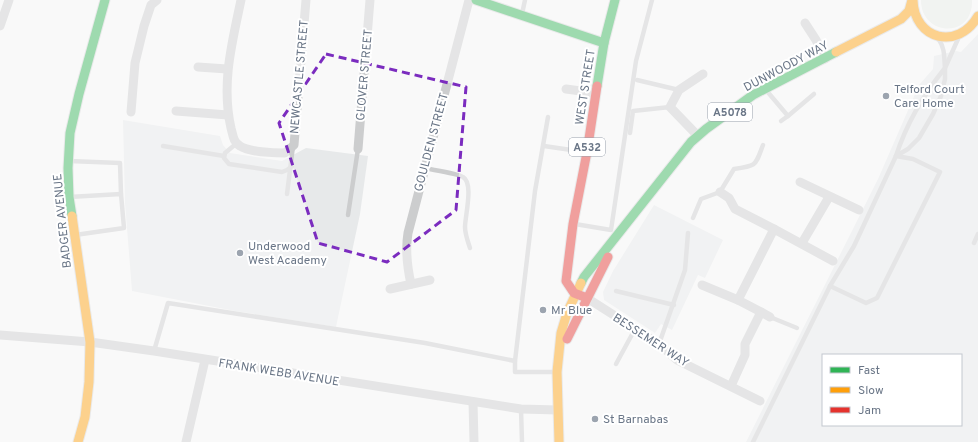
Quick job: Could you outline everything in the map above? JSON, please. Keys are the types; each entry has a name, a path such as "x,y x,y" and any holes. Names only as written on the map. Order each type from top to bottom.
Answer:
{"main road":[{"name":"BADGER AVENUE","path":"78,442 85,417 89,382 90,342 69,197 70,133 79,94 106,0"},
{"path":"476,0 604,43"},
{"name":"WEST STREET","path":"576,295 566,281 604,43 615,0"},
{"path":"913,0 913,10 917,20 924,29 934,35 953,37 962,34 972,26 977,19"},
{"name":"DUNWOODY WAY","path":"580,272 620,231 691,142 698,136 753,95 873,35 901,19 909,11 913,0"},
{"name":"DUNWOODY WAY","path":"873,35 906,28 924,29"},
{"name":"DUNWOODY WAY","path":"587,298 620,231"},
{"name":"WEST STREET","path":"570,251 580,272 587,298"},
{"path":"559,442 558,367 561,333 576,295 580,272"},
{"path":"558,367 568,336 587,298 576,295"}],"street":[{"path":"0,26 9,0"},
{"path":"131,112 135,63 151,5 157,0"},
{"path":"239,145 234,141 228,115 226,93 227,69 241,0"},
{"name":"NEWCASTLE STREET","path":"239,145 263,152 285,153 294,145 306,0"},
{"name":"GLOVER STREET","path":"358,149 370,0"},
{"name":"GOULDEN STREET","path":"411,284 406,263 408,233 469,0"},
{"path":"805,23 816,40 825,59"},
{"path":"198,67 227,69"},
{"path":"698,136 670,107 679,90 702,74"},
{"path":"566,88 596,93"},
{"path":"176,111 228,115"},
{"path":"800,182 859,210"},
{"path":"720,192 729,198 735,209 802,243 833,261"},
{"path":"802,243 829,197"},
{"path":"738,300 774,229"},
{"path":"390,289 430,280"},
{"path":"702,285 738,300 770,317"},
{"name":"BESSEMER WAY","path":"587,298 659,344 677,360 760,401"},
{"path":"731,386 745,355 745,344 761,312"},
{"name":"FRANK WEBB AVENUE","path":"0,335 90,342 521,409 558,410"},
{"path":"186,442 205,360"},
{"path":"473,402 474,442"}],"lane":[{"path":"521,16 525,0"},
{"path":"574,224 610,230 636,60 652,0"},
{"path":"753,442 830,286 854,246 918,106 945,68 954,47 962,34"},
{"path":"896,156 908,149 919,138 933,114 941,96 945,79 945,68 942,44 934,35"},
{"path":"637,80 679,90"},
{"path":"765,89 788,116"},
{"path":"781,122 814,94"},
{"path":"630,133 633,111 670,107"},
{"path":"548,117 535,192 515,361 515,372 558,367"},
{"path":"239,145 224,153 226,162 229,164 282,172 291,167"},
{"path":"287,194 294,145"},
{"path":"693,218 701,199 720,192 734,169 750,167 756,161 763,145"},
{"path":"164,146 224,156"},
{"path":"544,146 587,152"},
{"path":"348,215 358,149"},
{"path":"830,286 866,303 877,298 940,172 913,159 896,156"},
{"path":"69,161 120,163 124,228 74,235"},
{"path":"424,168 461,176 468,183 465,226 470,248"},
{"path":"69,197 121,194"},
{"path":"659,344 674,305 685,270 688,233"},
{"path":"974,243 978,234"},
{"path":"616,291 674,305"},
{"path":"154,351 168,303 425,343 515,361"},
{"path":"770,317 797,328"},
{"path":"616,364 635,329"},
{"path":"521,409 522,442"}],"highlighted area":[{"path":"326,54 466,87 456,210 387,262 318,243 279,123"}],"shaded area":[{"path":"921,0 972,0 972,6 967,19 961,25 953,28 944,28 935,25 928,20 923,11"},
{"path":"978,34 978,442 746,442 878,179 919,85 933,69 934,56 956,51 961,52"},
{"name":"Underwood West Academy","path":"123,120 220,136 223,145 230,153 282,161 306,148 368,156 360,214 336,327 235,311 132,291 125,203"},
{"path":"654,205 723,240 705,278 698,275 672,330 661,324 655,333 604,300 603,292 613,271"}],"traffic: fast":[{"path":"72,216 69,197 68,168 70,133 79,94 105,0"},
{"path":"476,0 604,43"},
{"path":"597,86 604,43 615,0"},
{"path":"581,283 584,277 691,142 706,129 753,95 836,52"}],"traffic: slow":[{"path":"836,52 901,19 909,11 912,0"},
{"path":"913,0 915,14 921,24 929,32 938,36 949,37 960,34 970,27 978,16"},
{"path":"72,216 90,342 89,382 85,417 78,442"},
{"path":"559,442 557,372 561,333 567,313 581,283"}],"traffic: jam":[{"path":"587,298 574,293 566,281 573,224 587,152 597,86"},
{"path":"567,339 608,257"}],"place":[{"name":"Telford Court Care Home","path":"886,96"},
{"name":"Underwood West Academy","path":"240,253"},
{"name":"Mr Blue","path":"543,310"},
{"name":"St Barnabas","path":"595,419"}]}
